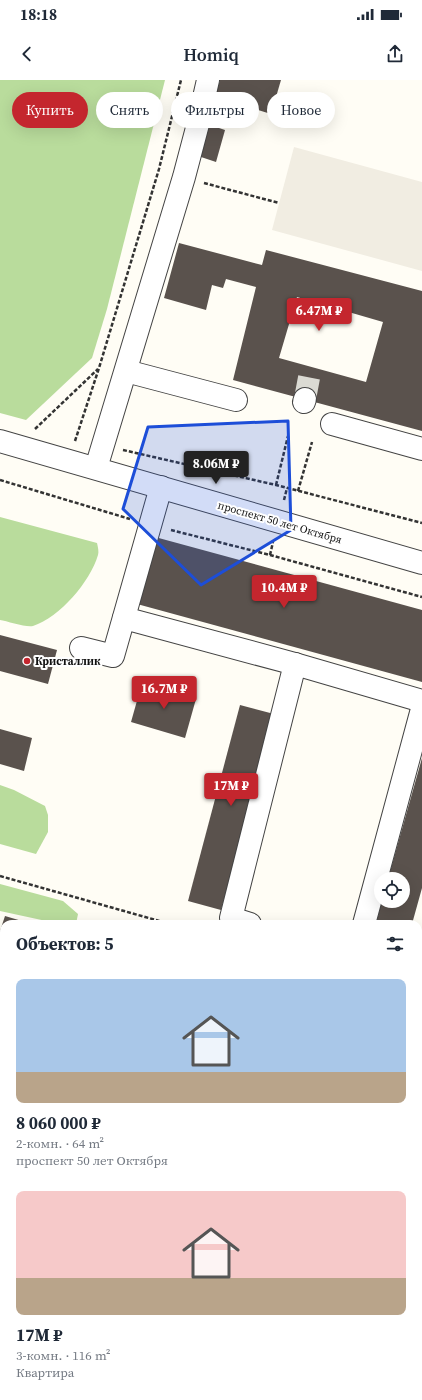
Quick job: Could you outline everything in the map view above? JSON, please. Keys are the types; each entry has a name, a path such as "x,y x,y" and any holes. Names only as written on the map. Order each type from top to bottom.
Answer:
{"street":[{"path":"96,468 184,177 208,80"},
{"path":"126,371 236,400"},
{"path":"332,424 422,449"},
{"name":"проспект 50 лет Октября","path":"9,443 422,562"},
{"path":"81,648 113,656 162,487"},
{"path":"124,618 295,664 422,701"},
{"path":"237,920 231,918 295,664"},
{"path":"365,920 422,710"}],"path":[{"path":"69,461 160,169 181,80"},
{"path":"160,169 279,204"},
{"path":"9,443 99,368"},
{"path":"276,485 288,436"},
{"path":"76,438 102,446 276,485 422,523"},
{"path":"298,491 312,442"},
{"path":"0,480 151,526 270,555 422,597"},
{"path":"0,876 156,920"}],"highlighted area":[{"path":"288,421 291,530 201,585 123,509 148,427"}],"green space":[{"path":"0,80 165,80 162,92 96,92 96,128 153,128 107,309 92,358 26,420 0,413"},
{"path":"0,517 97,543 98,555 81,587 63,607 53,615 33,626 0,620"},
{"path":"0,785 14,790 45,806 48,815 48,832 36,854 0,844"},
{"path":"0,884 63,901 78,914 77,920 42,920 0,911"}],"shaded area":[{"path":"294,147 422,182 422,271 272,230"}],"building":[{"path":"220,80 281,80 277,92 267,92 267,113 259,110 259,92 216,92"},
{"path":"206,128 219,128 225,130 216,162 198,156"},
{"path":"179,243 262,265 266,250 422,291 422,431 233,380 256,287 226,279 223,288 212,285 206,310 164,298","holes":["297,297 383,322 366,382 279,358"]},
{"path":"155,537 422,610 422,682 137,604"},
{"name":"Кристаллик","path":"0,635 57,650 48,684 0,671"},
{"path":"142,683 196,699 185,738 131,722"},
{"path":"240,705 274,714 221,910 188,901"},
{"path":"0,729 32,738 24,771 0,764"},
{"path":"422,758 422,888 413,920 377,920 380,908 410,908 410,872 390,872"},
{"path":"5,916 18,920 4,920"}],"tunnel":[{"path":"305,399 311,367"}],"place":[{"name":"Кристаллик","path":"27,661"}]}
